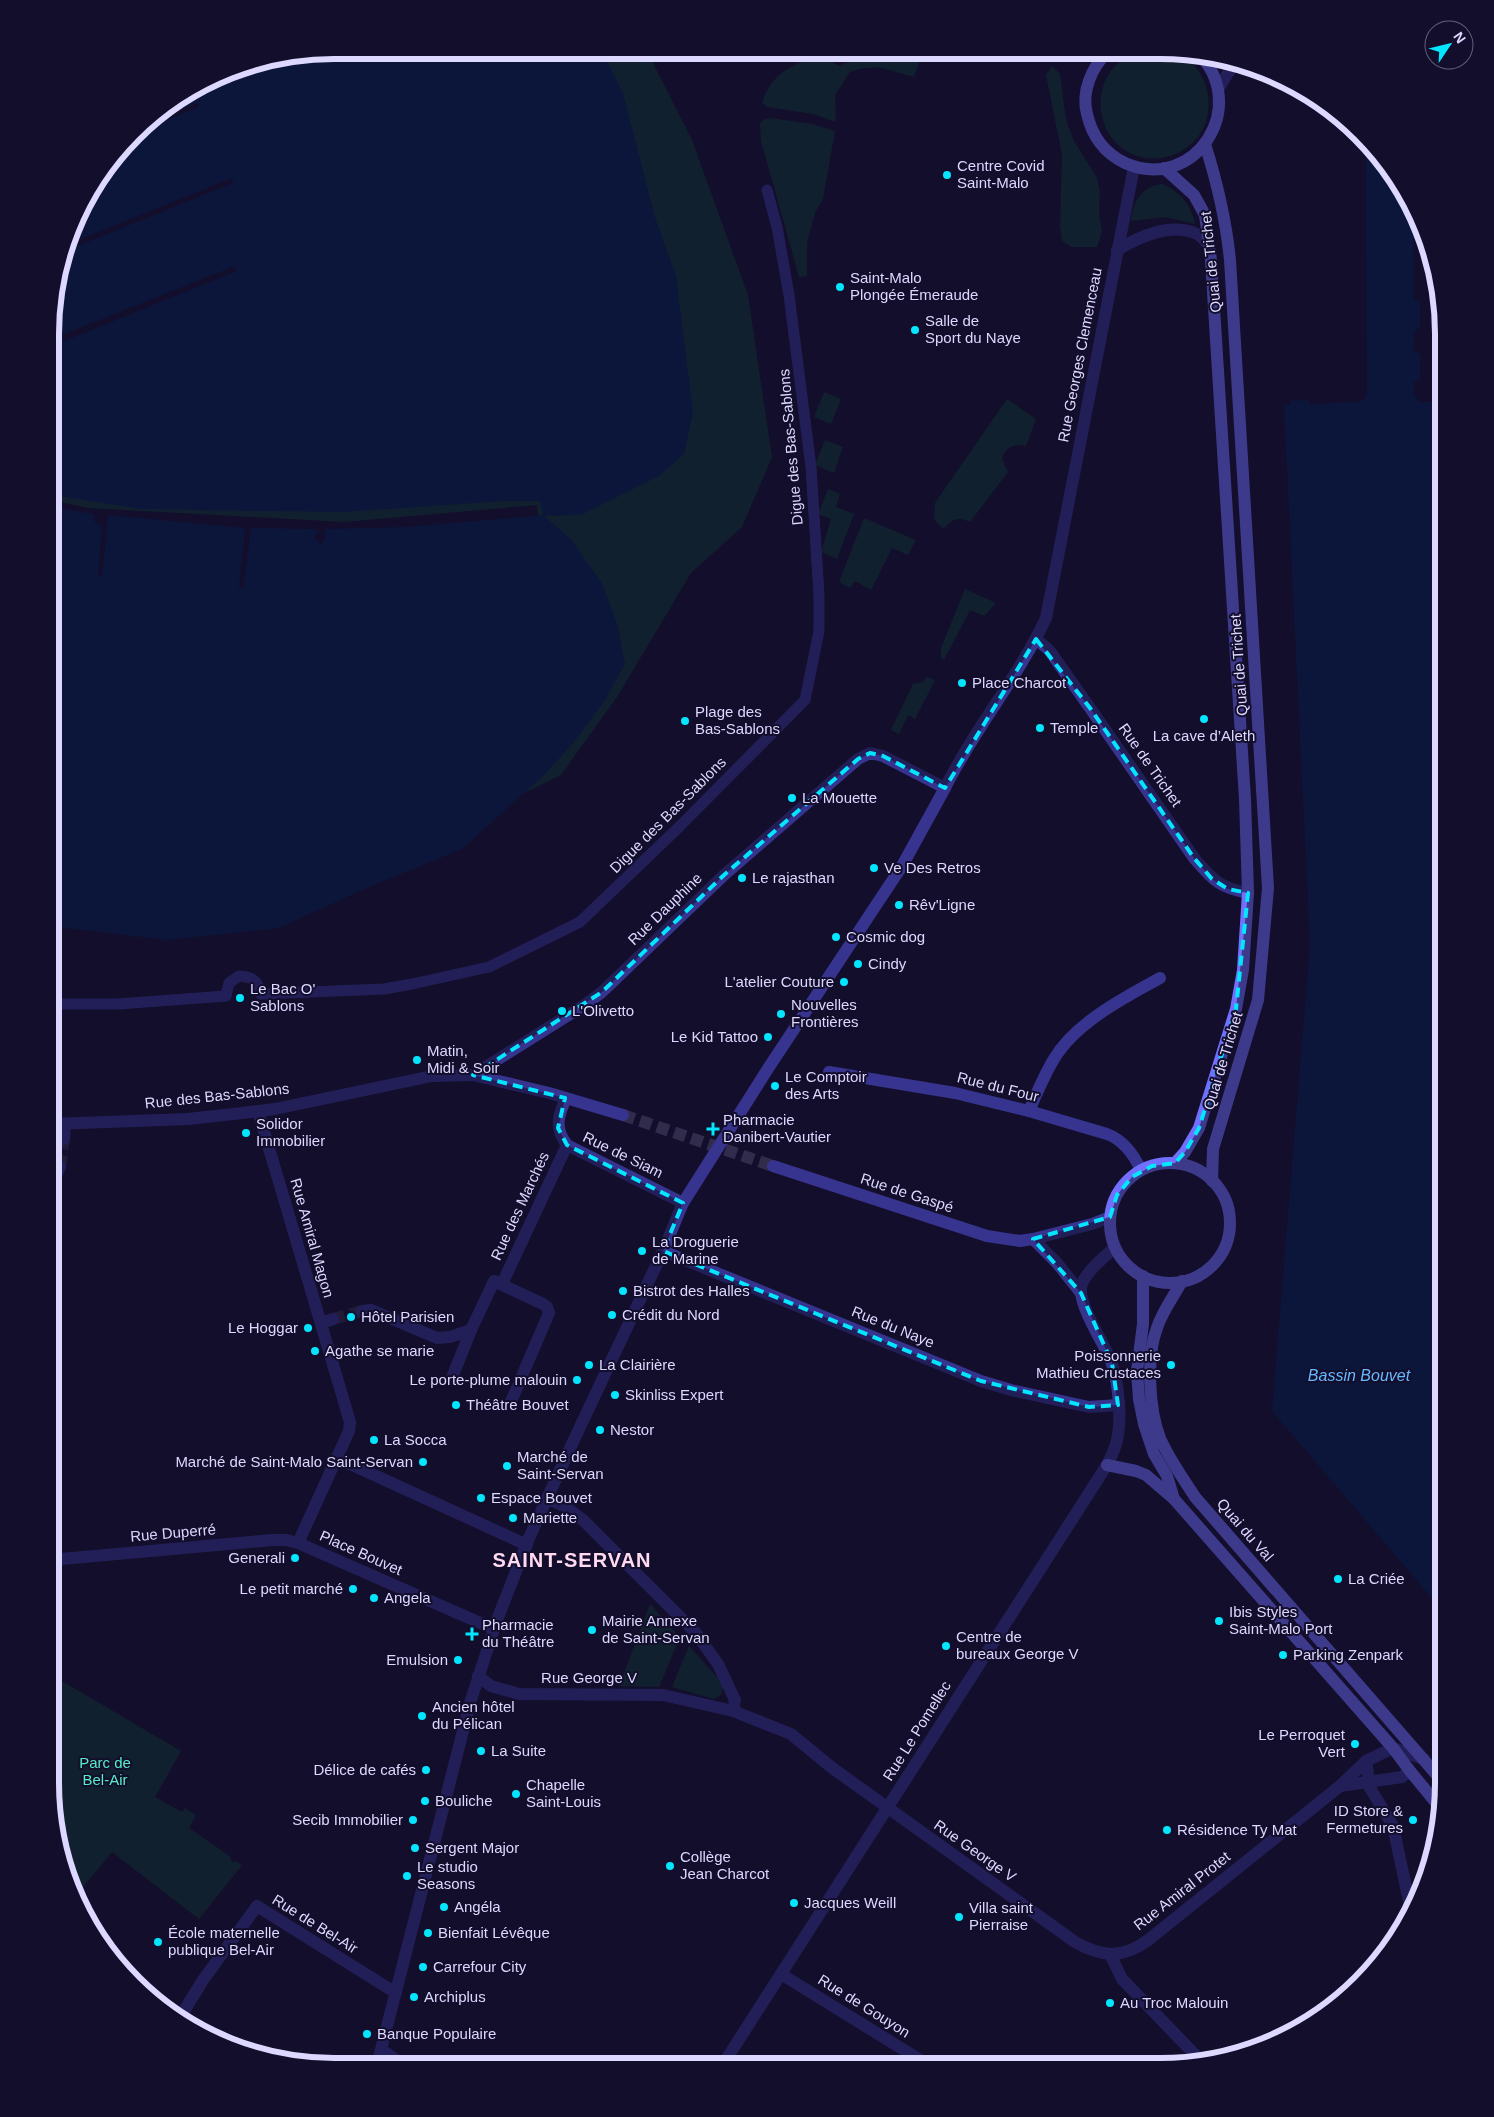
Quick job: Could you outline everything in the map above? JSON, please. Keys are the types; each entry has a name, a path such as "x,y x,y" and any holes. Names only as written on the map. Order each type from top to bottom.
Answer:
{"main road":[{"path":"1102,59 1094,69 1087,88 1086,108 1090,128 1101,145 1116,159 1134,167 1149,169 1180,164 1194,155 1205,144 1217,118 1219,104 1218,90 1207,63"},
{"name":"Quai de Trichet","path":"1205,144 1220,192 1228,232 1268,888 1258,1000 1213,1148 1212,1181"},
{"name":"Quai de Trichet","path":"1164,168 1194,195 1205,215 1209,245 1245,799 1248,893 1244,970 1236,1009 1199,1128 1185,1152 1175,1163"},
{"path":"1175,1163 1199,1171 1212,1181 1224,1198 1229,1220 1227,1241 1217,1260 1209,1268 1192,1278 1182,1281 1162,1282 1143,1276 1127,1264 1115,1247 1110,1217 1112,1206 1123,1185 1141,1170 1175,1163"},
{"path":"1143,1276 1143,1324 1137,1371 1139,1399 1144,1424 1154,1454 1166,1476 1174,1499"},
{"name":"Quai du Val","path":"1182,1281 1157,1328 1150,1359 1152,1397 1160,1436 1177,1470 1195,1497 1435,1772"},
{"path":"1107,1465 1146,1475 1174,1499 1393,1748 1435,1801"}],"street":[{"path":"1218,90 1231,68"},
{"name":"Rue Georges Clemenceau","path":"379,2058 424,1876 478,1676 494,1629 527,1545 663,1252 683,1203 769,1067 902,866 973,739 1036,639 1046,618 1116,250 1134,167"},
{"name":"Digue des Bas-Sablons","path":"59,1004 118,1004 226,996 229,983 238,976 250,977 256,981 261,994 384,989 488,967 580,922 679,827 805,700 819,631 811,468 789,295 777,227 767,190"},
{"path":"1116,250 1138,238 1164,231 1185,231 1198,234 1209,245"},
{"name":"Rue de Trichet","path":"1036,639 1049,650 1194,858 1212,879 1228,889 1248,893"},
{"name":"Rue Dauphine","path":"473,1074 586,1004 602,992 724,875 858,758 870,753 883,756 945,788"},
{"path":"1029,1111 1049,1068 1061,1048 1082,1028 1110,1007 1160,978"},
{"name":"Rue du Four","path":"829,1072 956,1092 1116,1137 1130,1152 1141,1170"},
{"path":"473,1074 517,1084 623,1116"},
{"name":"Rue des Bas-Sablons","path":"59,1124 188,1119 258,1111 432,1076 473,1074"},
{"name":"Rue de Siam","path":"566,1098 560,1113 558,1128 567,1145 683,1203"},
{"name":"Rue Amiral Magon","path":"258,1111 350,1422 349,1431 336,1458"},
{"path":"64,1139 66,1124"},
{"name":"Rue des Marchés","path":"451,1380 471,1330 494,1281 502,1284 567,1145"},
{"name":"Rue de Gaspé","path":"773,1166 987,1236 1020,1241 1033,1240 1092,1224 1110,1217"},
{"path":"1033,1240 1057,1263 1081,1293"},
{"path":"1081,1293 1082,1284 1087,1275 1115,1247"},
{"name":"Rue du Naye","path":"663,1252 988,1383 1090,1407 1118,1405"},
{"path":"502,1284 543,1304 547,1307 549,1313 510,1404"},
{"name":"Rue Le Pomellec","path":"727,2058 1107,1465 1116,1446 1119,1426 1116,1380 1112,1363 1084,1305 1081,1293"},
{"path":"362,1311 371,1310 437,1338 450,1337 471,1330"},
{"path":"321,1323 334,1319"},
{"path":"336,1458 527,1545"},
{"name":"Place Bouvet","path":"336,1458 298,1543 494,1629"},
{"path":"548,1499 566,1507 584,1521 695,1632 718,1664 735,1700 733,1711"},
{"name":"Rue Duperré","path":"59,1559 272,1540 286,1540 298,1543"},
{"name":"Rue George V","path":"478,1676 492,1686 519,1694 662,1695 733,1711 758,1722 787,1743 830,1767 1075,1942 1097,1953 1110,1954"},
{"path":"1393,1748 1424,1759"},
{"name":"Rue Amiral Protet","path":"1110,1954 1126,1952 1147,1941 1340,1786 1366,1761 1393,1748"},
{"path":"1366,1761 1368,1782 1375,1798 1393,1826 1409,1900"},
{"path":"1340,1786 1402,1777 1410,1771"},
{"name":"Rue de Bel-Air","path":"182,2013 203,1980 257,1906 396,1993"},
{"path":"1110,1954 1122,1979 1196,2056"},
{"name":"Rue de Gouyon","path":"781,1974 917,2058"},
{"path":"382,2050 393,2058"}],"highlighted area":[{"path":"1036,639 1090,708 1194,858 1212,879 1228,889 1248,893 1236,1009 1199,1128 1185,1152 1175,1163 1152,1166 1132,1177 1117,1195 1110,1217 1033,1239 1081,1293 1112,1363 1118,1405 1089,1407 981,1381 663,1251 683,1203 567,1145 558,1128 565,1098 473,1075 602,992 724,875 858,759 870,753 883,756 945,788"}],"green space":[{"path":"327,59 651,59 692,140 748,295 772,457 742,527 691,573 617,697 561,775 455,827 538,516 537,505 344,522 88,508 59,502 59,403"},
{"path":"810,59 828,59 839,66 858,59 920,59 914,77 878,67 850,72 835,95 836,122 813,114 767,107 762,103 766,92 777,77 801,62"},
{"path":"1125,59 1178,59 1188,60 1196,67 1203,78 1209,103 1208,116 1204,128 1197,138 1171,156 1161,158 1139,156 1122,148 1109,134 1102,116 1101,97 1106,79 1118,63"},
{"path":"1052,66 1060,74 1066,120 1074,141 1097,178 1100,193 1099,212 1102,232 1097,247 1072,247 1062,241 1060,226 1062,155 1046,75"},
{"path":"770,118 812,124 835,131 823,199 815,213 807,243 807,276 799,277 761,141 760,123"},
{"path":"1162,184 1184,200 1191,211 1195,224 1166,217 1131,221 1136,202 1144,191 1155,185"},
{"path":"824,392 841,399 831,424 814,417"},
{"path":"1007,399 1036,419 1026,446 1018,445 1005,451 1002,459 1008,472 970,522 956,519 945,528 941,527 934,519 935,503"},
{"path":"825,440 843,447 834,473 815,465"},
{"path":"828,489 840,494 836,507 854,514 837,559 821,552 831,519 818,514"},
{"path":"864,518 916,540 908,555 892,548 871,590 857,582 854,582 850,588 839,582"},
{"path":"965,589 996,603 984,616 970,610 944,660 941,658 941,648"},
{"path":"927,677 935,680 915,719 908,715 899,734 891,730 913,684 923,682"},
{"path":"650,1604 680,1637 659,1687 619,1686"},
{"path":"689,1646 723,1684 722,1694 714,1699 672,1687"},
{"name":"Parc de Bel-Air","path":"59,1679 181,1751 155,1797 182,1812 185,1808 196,1815 189,1828 231,1857 230,1859 233,1862 235,1861 242,1865 199,1919 112,1852 81,1890 68,1854 59,1801"}],"water":[{"path":"316,59 606,59 623,93 655,217 676,276 693,412 684,454 659,476 581,515 544,516 571,539 603,585 618,627 625,664 605,700 574,742 543,776 462,849 369,887 279,928 167,940 59,927 59,508 94,514 94,521 102,527 98,575 102,577 108,515 245,528 239,587 243,588 251,528 317,529 315,539 321,544 325,539 325,529 406,527 543,515 540,501 505,501 344,512 141,509 59,496 59,316 64,280 73,246 87,212 105,181 139,139 181,105 212,87 246,73 280,64"},
{"name":"Bassin Bouvet","path":"1366,152 1389,181 1407,212 1413,227 1414,300 1420,300 1420,327 1414,332 1414,350 1420,355 1420,380 1414,382 1414,395 1420,402 1435,402 1435,1602 1272,1411 1310,945 1284,405 1290,405 1290,401 1309,400 1309,404 1358,402 1364,400 1367,394"}],"pier":[{"path":"197,103 199,107 156,124 168,114"},
{"path":"232,178 233,183 72,248 75,241"},
{"path":"235,266 237,271 59,343 59,336"}],"tunnel":[{"path":"623,1115 773,1166"},
{"path":"60,1167 64,1139"},
{"path":"333,1319 362,1311"}],"place":[{"name":"Centre Covid Saint-Malo","path":"947,175"},
{"name":"Saint-Malo Plongée Émeraude","path":"840,287"},
{"name":"Salle de Sport du Naye","path":"915,330"},
{"name":"Place Charcot","path":"962,683"},
{"name":"La cave d’Aleth","path":"1204,719"},
{"name":"Plage des Bas-Sablons","path":"685,721"},
{"name":"Temple","path":"1040,728"},
{"name":"La Mouette","path":"792,798"},
{"name":"Ve Des Retros","path":"874,868"},
{"name":"Le rajasthan","path":"742,878"},
{"name":"Rêv'Ligne","path":"899,905"},
{"name":"Cosmic dog","path":"836,937"},
{"name":"Cindy","path":"858,964"},
{"name":"L'atelier Couture","path":"844,982"},
{"name":"Le Bac O' Sablons","path":"240,998"},
{"name":"L'Olivetto","path":"562,1011"},
{"name":"Nouvelles Frontières","path":"781,1014"},
{"name":"Le Kid Tattoo","path":"768,1037"},
{"name":"Matin, Midi & Soir","path":"417,1060"},
{"name":"Le Comptoir des Arts","path":"775,1086"},
{"name":"Pharmacie Danibert-Vautier","path":"713,1129"},
{"name":"Solidor Immobilier","path":"246,1133"},
{"name":"La Droguerie de Marine","path":"642,1251"},
{"name":"Bistrot des Halles","path":"623,1291"},
{"name":"Crédit du Nord","path":"612,1315"},
{"name":"Hôtel Parisien","path":"351,1317"},
{"name":"Le Hoggar","path":"308,1328"},
{"name":"Agathe se marie","path":"315,1351"},
{"name":"La Clairière","path":"589,1365"},
{"name":"Poissonnerie Mathieu Crustaces","path":"1171,1365"},
{"name":"Le porte-plume malouin","path":"577,1380"},
{"name":"Skinliss Expert","path":"615,1395"},
{"name":"Théâtre Bouvet","path":"456,1405"},
{"name":"Nestor","path":"600,1430"},
{"name":"La Socca","path":"374,1440"},
{"name":"Marché de Saint-Malo Saint-Servan","path":"423,1462"},
{"name":"Marché de Saint-Servan","path":"507,1466"},
{"name":"Espace Bouvet","path":"481,1498"},
{"name":"Mariette","path":"513,1518"},
{"name":"Generali","path":"295,1558"},
{"name":"La Criée","path":"1338,1579"},
{"name":"Le petit marché","path":"353,1589"},
{"name":"Angela","path":"374,1598"},
{"name":"Ibis Styles Saint-Malo Port","path":"1219,1621"},
{"name":"Mairie Annexe de Saint-Servan","path":"592,1630"},
{"name":"Pharmacie du Théâtre","path":"472,1634"},
{"name":"Centre de bureaux George V","path":"946,1646"},
{"name":"Parking Zenpark","path":"1283,1655"},
{"name":"Emulsion","path":"458,1660"},
{"name":"Ancien hôtel du Pélican","path":"422,1716"},
{"name":"Le Perroquet Vert","path":"1355,1744"},
{"name":"La Suite","path":"481,1751"},
{"name":"Délice de cafés","path":"426,1770"},
{"name":"Chapelle Saint-Louis","path":"516,1794"},
{"name":"Bouliche","path":"425,1801"},
{"name":"Secib Immobilier","path":"413,1820"},
{"name":"ID Store & Fermetures","path":"1413,1820"},
{"name":"Résidence Ty Mat","path":"1167,1830"},
{"name":"Sergent Major","path":"415,1848"},
{"name":"Collège Jean Charcot","path":"670,1866"},
{"name":"Le studio Seasons","path":"407,1876"},
{"name":"Jacques Weill","path":"794,1903"},
{"name":"Angéla","path":"444,1907"},
{"name":"Villa saint Pierraise","path":"959,1917"},
{"name":"Bienfait Lévêque","path":"428,1933"},
{"name":"École maternelle publique Bel-Air","path":"158,1942"},
{"name":"Carrefour City","path":"423,1967"},
{"name":"Archiplus","path":"414,1997"},
{"name":"Au Troc Malouin","path":"1110,2003"},
{"name":"Banque Populaire","path":"367,2034"}],"district":[{"name":"SAINT-SERVAN","path":"572,1560"}]}
